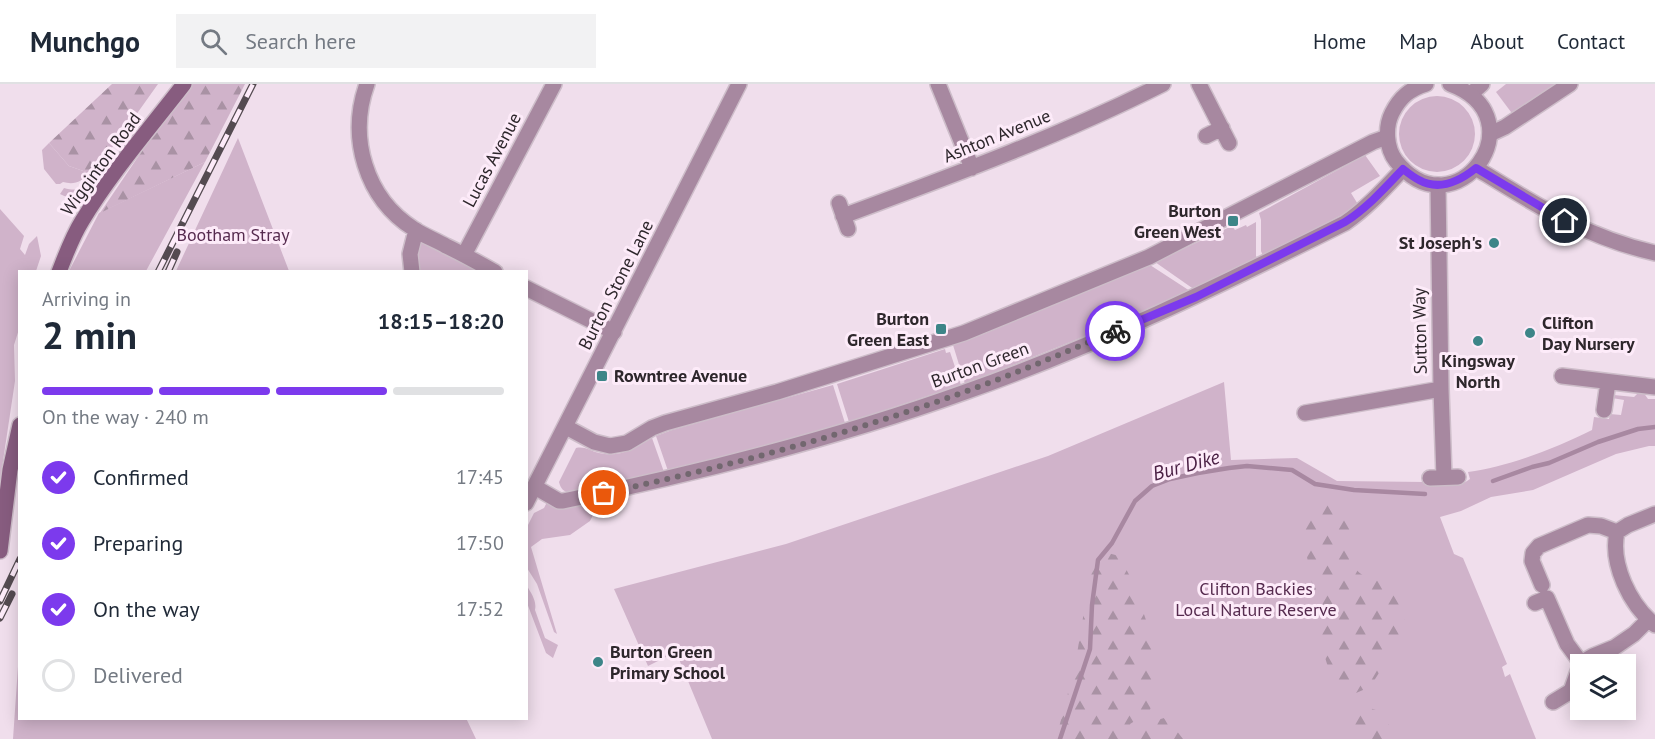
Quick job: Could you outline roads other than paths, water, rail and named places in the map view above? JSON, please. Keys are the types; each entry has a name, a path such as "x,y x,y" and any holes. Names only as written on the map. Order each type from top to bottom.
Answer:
{"main road":[{"name":"Wigginton Road","path":"60,270 82,222 127,158 184,84"},
{"path":"0,551 10,470 18,433"}],"street":[{"path":"367,84 361,100 358,132 364,165 377,193 395,214 416,230 491,270"},
{"name":"Lucas Avenue","path":"464,255 555,84"},
{"name":"Burton Stone Lane","path":"528,499 739,84"},
{"path":"938,84 972,168"},
{"name":"Ashton Avenue","path":"843,216 972,168 1080,123 1163,84"},
{"path":"1199,84 1229,143"},
{"path":"1426,84 1410,87 1400,99 1391,114 1387,137 1392,155 1403,169 1420,181 1438,185 1463,179 1476,168 1489,143 1487,116 1477,89 1450,84"},
{"path":"1490,134 1505,127 1570,84"},
{"path":"1206,136 1222,128"},
{"name":"Burton Green","path":"566,427 594,442 610,446 627,443 665,423 777,392 964,333 1149,257 1366,145 1387,137"},
{"path":"1476,168 1551,214 1579,228 1606,239 1655,253"},
{"name":"Burton Green","path":"535,487 563,501 668,479 848,430 966,392 1196,297 1325,233 1358,214 1403,169"},
{"name":"Sutton Way","path":"1438,185 1444,477"},
{"path":"412,270 410,254 416,230"},
{"path":"528,289 614,332"},
{"path":"1562,376 1655,387"},
{"path":"1604,410 1608,382"},
{"path":"1305,413 1441,389"},
{"path":"1617,532 1655,514"},
{"path":"1542,585 1532,561 1533,553 1539,546 1588,525 1601,526 1617,532"},
{"path":"1598,654 1615,648 1652,622 1635,604 1625,585 1616,557 1617,532"},
{"path":"1535,603 1547,598 1567,644 1574,654"},
{"path":"1553,702 1570,691"}],"waterway":[{"name":"Bur Dike","path":"1493,481 1549,463 1598,442 1638,429 1655,427"},
{"name":"Bur Dike","path":"1060,739 1090,649 1092,605 1098,560 1112,543 1135,501 1152,486 1170,479 1198,473 1247,466 1292,470 1315,484 1354,490 1425,494"}],"railway":[{"path":"159,270 253,84"},
{"path":"169,270 177,252"},
{"path":"0,601 18,563"},
{"path":"0,618 12,594"}],"place":[{"name":"Burton Green West","path":"1233,221"},
{"name":"St Joseph's","path":"1494,243"},
{"name":"Burton Green East","path":"941,329"},
{"name":"Clifton Day Nursery","path":"1530,333"},
{"name":"Kingsway North","path":"1478,341"},
{"name":"Rowntree Avenue","path":"602,376"},
{"name":"Burton Green Primary School","path":"598,662"}],"park label":[{"name":"Bootham Stray","path":"233,235"},
{"name":"Clifton Backies Local Nature Reserve","path":"1256,599"}]}
